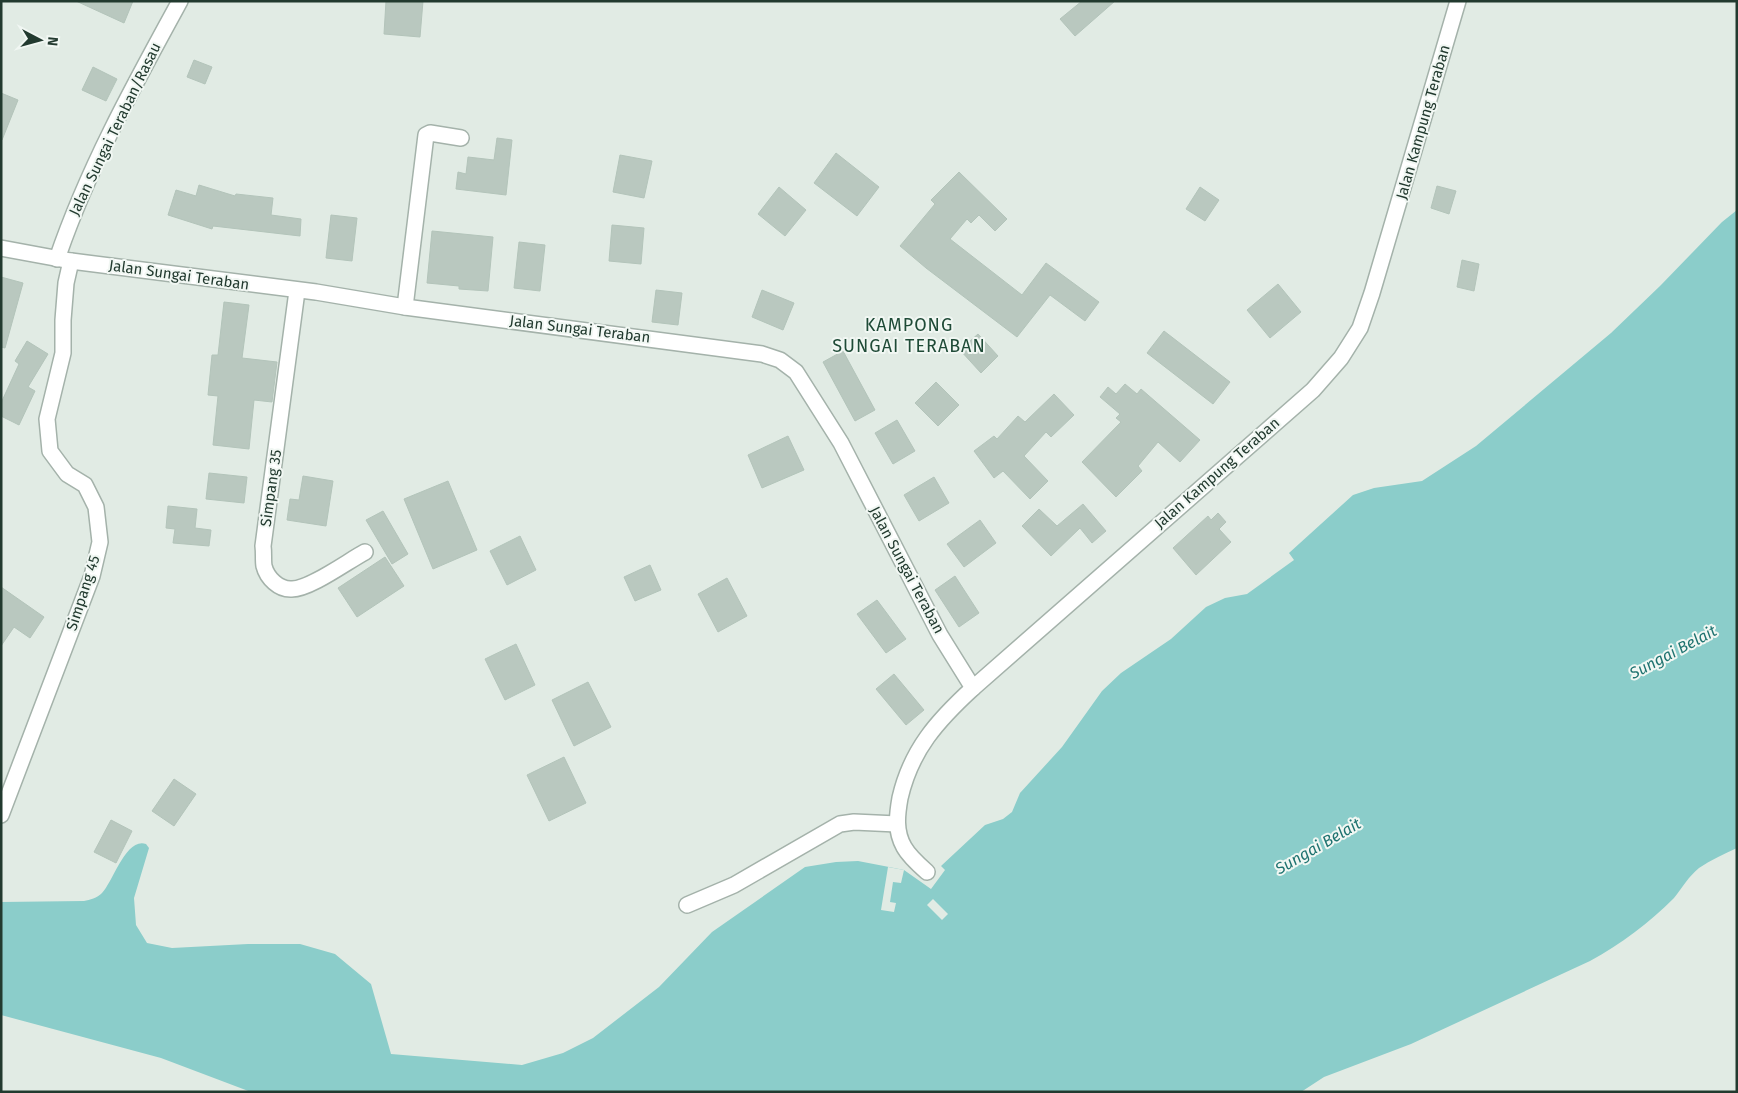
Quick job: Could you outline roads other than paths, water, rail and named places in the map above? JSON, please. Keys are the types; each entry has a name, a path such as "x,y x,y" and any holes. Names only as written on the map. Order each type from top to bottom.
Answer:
{"street":[{"name":"Jalan Sungai Teraban/Rasau","path":"64,260 70,220 93,166 180,1"},
{"name":"Jalan Kampung Teraban","path":"927,872 904,848 897,830 898,806 905,779 917,752 945,714 1313,390 1341,358 1360,328 1458,1"},
{"path":"405,307 426,135 430,133 461,138"},
{"name":"Jalan Sungai Teraban","path":"1,248 64,260 316,292 405,307 709,346 762,354 780,360 796,372 841,443 940,635 973,688"},
{"name":"Simpang 45","path":"1,815 92,576 100,542 96,507 84,485 67,474 50,451 47,419 63,353 62,320 66,283 64,260"},
{"name":"Simpang 35","path":"297,291 263,546 264,567 272,581 282,587 292,589 312,582 365,552"},
{"path":"687,905 734,885 840,824 854,822 897,824"}],"water":[{"name":"Sungai Belait","path":"1737,210 1737,848 1699,868 1674,898 1655,916 1613,948 1590,961 1411,1044 1324,1077 1301,1092 251,1092 161,1058 1,1015 1,902 84,901 93,898 100,895 106,887 126,854 132,847 139,844 146,844 149,848 134,898 136,925 147,943 172,948 248,944 300,944 335,954 371,984 391,1054 522,1065 563,1053 593,1038 659,987 712,932 805,867 858,861 904,870 931,889 945,870 941,866 985,825 1003,819 1012,812 1020,793 1062,747 1102,691 1121,673 1171,639 1206,607 1225,598 1247,594 1294,560 1289,553 1353,495 1374,488 1422,481 1476,446 1611,333 1722,222"}],"district":[{"name":"KAMPONG SUNGAI TERABAN","path":"909,335"}]}
